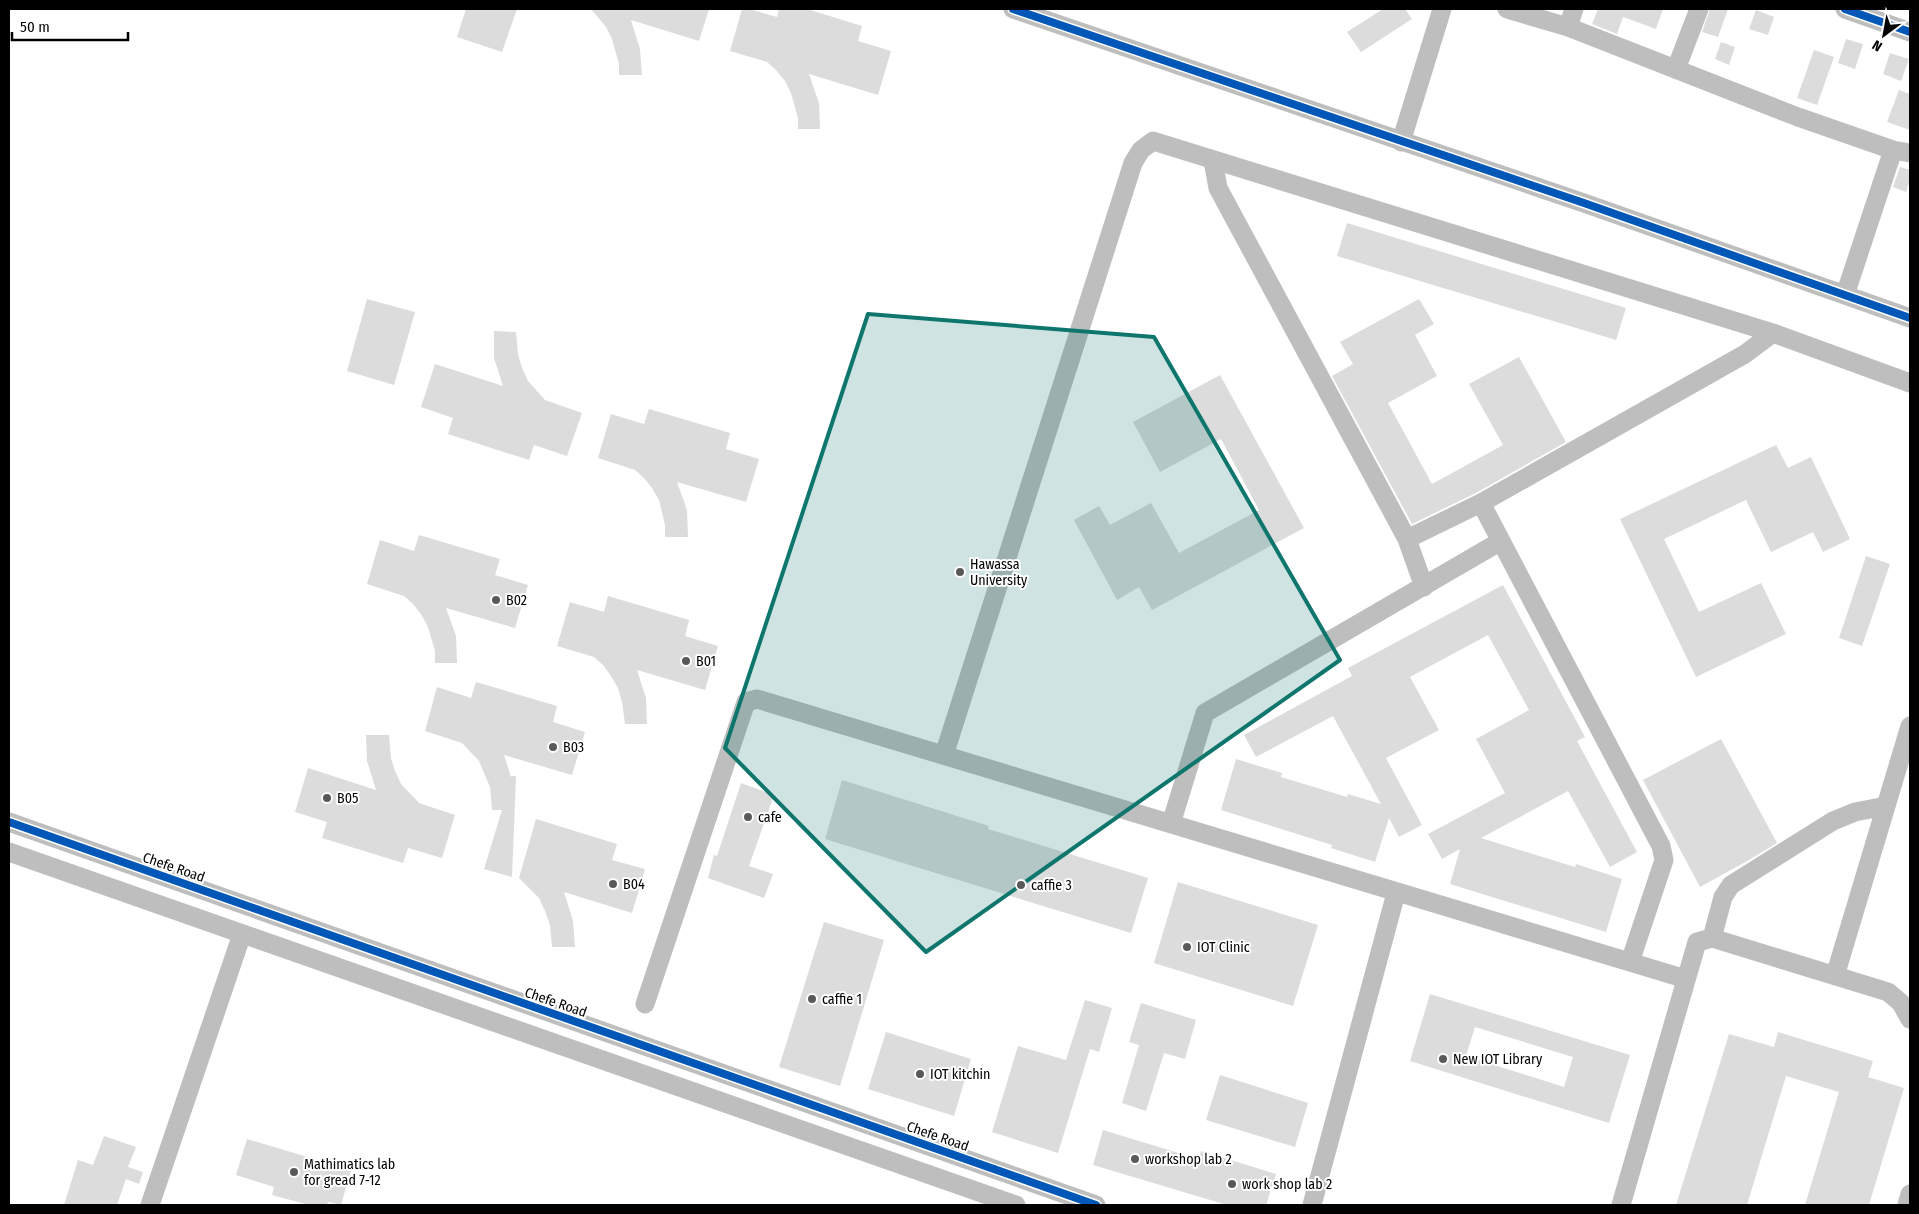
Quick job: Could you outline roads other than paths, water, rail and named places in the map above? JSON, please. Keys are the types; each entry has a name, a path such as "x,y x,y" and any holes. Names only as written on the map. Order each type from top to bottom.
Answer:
{"street":[{"path":"1013,9 1043,14 1401,142 1584,203 1910,318"},
{"path":"1401,142 1442,9"},
{"path":"1508,9 1568,27 1798,117 1902,152 1845,295"},
{"path":"1568,27 1574,9"},
{"path":"1676,69 1699,9"},
{"path":"1845,9 1910,32"},
{"path":"944,755 1132,163 1141,150 1153,141 1773,333 1910,383"},
{"path":"1213,161 1218,188 1407,539 1424,587"},
{"path":"1407,539 1481,503 1745,354 1773,333"},
{"path":"1481,503 1662,846 1664,860 1630,962"},
{"path":"1171,824 1205,713 1501,541"},
{"path":"646,1004 746,702 757,699 1686,979"},
{"path":"1835,976 1910,726"},
{"path":"1712,938 1723,897 1731,885 1833,821 1855,812 1886,806"},
{"name":"Chefe Road","path":"9,822 1096,1205"},
{"path":"9,852 1016,1205"},
{"path":"1312,1205 1396,893"},
{"path":"150,1205 242,934"},
{"path":"1621,1205 1697,942 1712,938 1888,992 1901,1003 1910,1019"},
{"path":"1907,1205 1910,1194"}],"place":[{"name":"Hawassa University","path":"960,572"},
{"name":"B02","path":"496,600"},
{"name":"B01","path":"686,661"},
{"name":"B03","path":"553,747"},
{"name":"B05","path":"327,798"},
{"name":"cafe","path":"748,817"},
{"name":"B04","path":"613,884"},
{"name":"caffie 3","path":"1021,885"},
{"name":"IOT Clinic","path":"1187,947"},
{"name":"caffie 1","path":"812,999"},
{"name":"New IOT Library","path":"1443,1059"},
{"name":"IOT kitchin","path":"920,1074"},
{"name":"workshop lab 2","path":"1135,1159"},
{"name":"Mathimatics lab for gread 7-12","path":"294,1172"},
{"name":"work shop lab 2","path":"1232,1184"}]}
